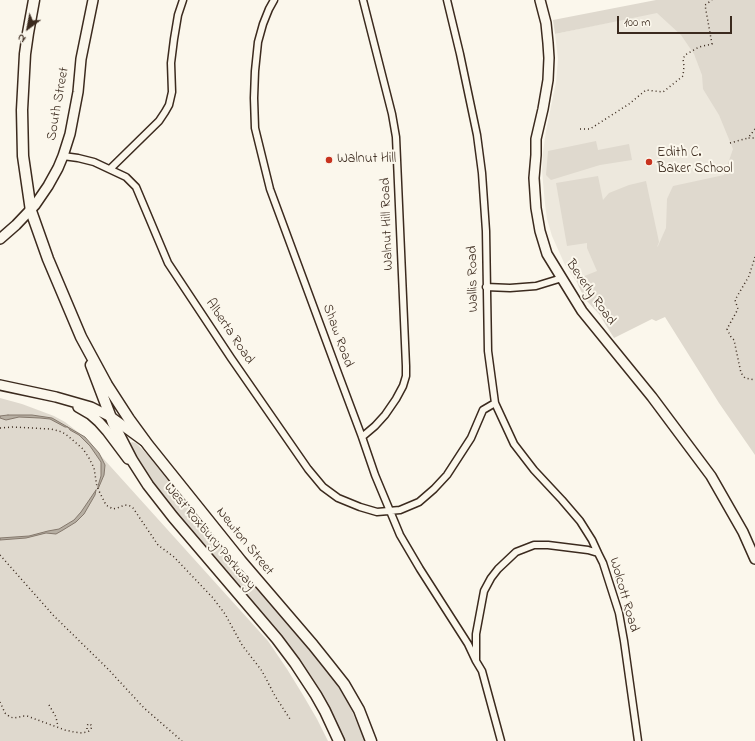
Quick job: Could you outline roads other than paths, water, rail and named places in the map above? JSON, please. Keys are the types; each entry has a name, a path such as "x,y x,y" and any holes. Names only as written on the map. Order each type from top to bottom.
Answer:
{"main road":[{"name":"West Roxbury Parkway","path":"34,0 25,54 22,110 23,156 31,211 48,259 81,337 110,417 148,485 295,663 316,695 339,741"},
{"name":"West Roxbury Parkway","path":"81,337 107,385 148,445"},
{"name":"Newton Street","path":"148,445 241,561 344,684 355,703 371,741"}],"street":[{"name":"South Street","path":"0,238 31,211 48,186 63,156 70,134 78,92 81,59 93,0"},
{"path":"110,169 159,121 166,112 172,92 174,39 178,15 183,0"},
{"name":"Shaw Road","path":"274,0 263,24 258,42 254,78 255,128 270,189 375,475 400,536 468,644 476,661"},
{"name":"Walnut Hill Road","path":"362,437 385,415 403,386 406,376 396,137 392,114 363,0"},
{"name":"Wallis Road","path":"447,0 477,135 482,173 486,231 488,351 495,403 514,444 534,470 580,521 598,553"},
{"name":"Beverly Road","path":"540,0 546,24 549,58 548,80 536,139 534,178 536,208 540,232 547,254 582,310 652,397 711,476 743,532 755,559"},
{"name":"Alberta Road","path":"63,156 94,162 126,177 136,187 147,210 168,263 231,358 308,469 323,487 338,498 360,507 377,512 391,512"},
{"path":"486,287 510,288 536,286 562,278"},
{"name":"Newton Street","path":"0,385 60,398 91,407 110,417 148,445"},
{"name":"Newton Street","path":"60,398 84,410 99,422 113,438 148,485"},
{"path":"391,512 419,502 434,489 447,475 471,438 483,410 495,403"},
{"name":"Wolcott Road","path":"501,741 482,671 476,661 476,634 484,591 491,578 516,552 534,545 562,546 598,553 603,563 619,613 638,741"}],"place":[{"name":"Walnut Hill","path":"329,160"},
{"name":"Edith C. Baker School","path":"649,162"}]}
